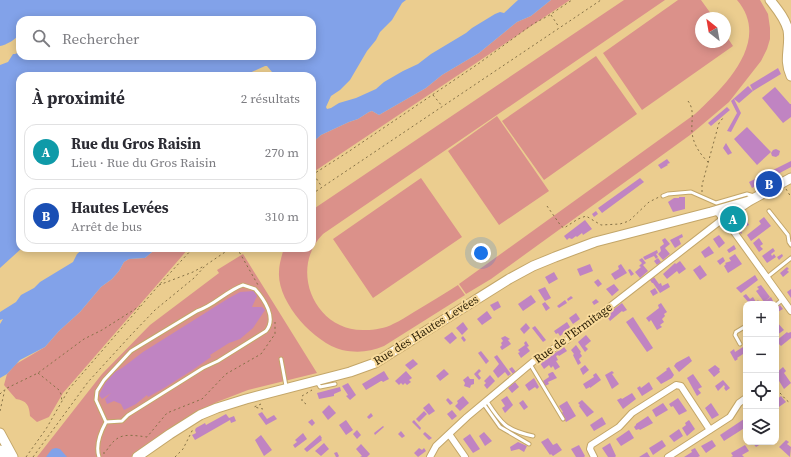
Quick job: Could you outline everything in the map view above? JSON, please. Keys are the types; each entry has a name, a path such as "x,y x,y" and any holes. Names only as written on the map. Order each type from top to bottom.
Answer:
{"street":[{"path":"770,0 786,22 790,46 786,63 791,76"},
{"name":"Rue des Hautes Levées","path":"137,457 200,415 246,399 287,388 318,384 375,363 509,279 533,266 595,242 721,214 791,178"},
{"path":"721,214 791,312"},
{"name":"Rue de l'Ermitage","path":"430,457 436,446 484,402 530,364 567,340 721,214"},
{"path":"594,457 590,449 591,445 618,427 632,413 676,385 681,386 710,430"},
{"path":"668,457 730,417 739,403 743,400"},
{"path":"0,433 13,457"},
{"path":"449,434 465,457"}],"lane":[{"path":"663,196 690,192 716,202 747,194 752,199"},
{"path":"769,211 788,235 791,245"},
{"path":"766,278 791,258"},
{"path":"248,286 255,289 271,315 270,324 266,331 134,411 122,421 106,422 96,400 97,391 104,380 128,354 197,310 207,308 236,288 248,286"},
{"path":"740,344 735,335 736,332 743,328"},
{"path":"281,359 287,388"},
{"path":"530,364 563,419"},
{"path":"318,384 335,384"},
{"path":"484,402 505,426 519,433 533,436"},
{"path":"484,402 500,427 529,444"},
{"path":"100,457 97,448 99,436 106,422"}],"path":[{"path":"316,172 478,64 533,24 550,15 572,0"},
{"path":"316,191 601,0"},
{"path":"550,15 559,27"},
{"path":"432,94 442,107"},
{"path":"688,101 692,108 693,138 696,147 709,163"},
{"path":"702,197 702,185 719,123 723,118"},
{"path":"316,178 322,187"},
{"path":"784,186 791,197"},
{"path":"547,206 564,228 586,216 601,225 624,222 635,217 649,202 663,196"},
{"path":"26,457 46,429 74,383 158,285 189,252"},
{"path":"158,285 193,272 225,252"},
{"path":"32,457 88,382 155,310 194,278 206,265"},
{"path":"0,394 5,389 38,373 84,339 102,330 142,304"},
{"path":"38,373 59,390 62,403"},
{"path":"306,404 302,401 302,396 318,384"},
{"path":"0,411 5,389"},
{"path":"779,393 791,403"},
{"path":"175,457 183,449 193,429"},
{"path":"41,436 46,439"}],"shaded area":[{"path":"551,0 570,0 316,170 316,139 321,135 358,119 369,112 372,111 379,115 426,88 442,75 479,53 517,22 531,16"},
{"path":"624,0 665,0 323,234 316,244 316,207"},
{"path":"678,0 701,0 710,12 695,12 695,48 730,48 642,110 603,53"},
{"path":"737,0 760,0 768,14 770,39 761,61 729,102 690,135 491,279 466,294 459,284 695,114 719,91 740,62 747,47 749,31 746,16"},
{"path":"596,56 637,114 544,180 502,121"},
{"path":"497,116 549,191 499,225 448,151"},
{"path":"421,178 462,237 373,298 333,239"},
{"path":"152,252 186,252 63,393 49,417 37,422 30,416 27,404 16,399 4,385 7,374 16,364 45,347 59,331 80,312 101,287 112,279 124,262 129,259 145,258"},
{"path":"283,252 312,252 308,264 308,281 312,296 321,310 333,321 348,328 369,330 390,325 401,320 458,285 465,295 384,346 369,351 358,352 342,350 331,346 320,339 299,320 284,296 280,284 280,263"},
{"path":"243,254 317,373 248,390 217,402 167,430 131,457 37,457 102,374 150,325 219,273 217,270"}],"water":[{"path":"0,0 406,0 402,3 392,20 380,32 350,80 340,90 331,96 326,107 327,109 376,89 384,82 418,64 431,54 495,14 500,12 504,13 518,0 551,0 531,16 517,22 479,53 442,75 426,88 379,115 372,111 369,112 358,119 321,135 316,139 316,72 272,72 267,66 265,66 252,72 16,72 16,252 18,252 0,268 0,65 8,62 13,54 16,54 16,60 316,60 316,16 16,16 16,37 0,46"},
{"path":"79,252 152,252 145,258 129,259 124,262 112,279 101,287 80,312 59,331 45,347 20,360 7,374 0,378 0,324 3,319 0,320 0,312 16,302 21,295 73,262"},
{"path":"52,449 60,449 67,457 46,457"}],"building":[{"path":"778,68 781,74 753,91 750,85"},
{"path":"748,86 753,91 739,103 734,99 741,113 731,132 727,131 737,113 731,101"},
{"path":"775,87 791,104 791,117 783,123 762,98"},
{"path":"727,107 730,110 711,126 708,123"},
{"path":"747,127 771,152 757,165 734,139"},
{"path":"726,143 732,153 728,155 723,148"},
{"path":"776,149 780,151 779,155 776,157 772,156 771,153"},
{"path":"667,159 670,163 661,169 658,165"},
{"path":"791,161 791,167 752,188 749,182"},
{"path":"640,178 644,182 602,213 598,208"},
{"path":"679,197 685,197 685,209 673,212 668,202"},
{"path":"596,211 598,214 594,217 592,214"},
{"path":"740,214 741,216 744,215 749,225 740,229 741,234 733,217"},
{"path":"764,217 771,226 751,241 747,235 761,224 759,221"},
{"path":"585,220 592,229 583,235 582,233 577,237 576,236 572,239 569,238 567,240 564,236"},
{"path":"682,234 683,237 679,239 681,244 675,248 670,240"},
{"path":"719,235 725,243 719,248 713,239"},
{"path":"665,238 670,244 665,248 670,254 663,260 658,254 661,251 660,247 664,244 662,240"},
{"path":"759,238 763,244 760,246 763,249 759,252 753,243"},
{"path":"734,245 736,249 729,253 727,250"},
{"path":"709,246 714,253 705,258 701,252"},
{"path":"773,248 775,251 771,254 772,256 774,254 776,257 767,263 762,256"},
{"path":"657,250 658,253 656,254 658,257 656,259 654,256 645,260 643,257"},
{"path":"735,254 742,264 728,273 724,266 726,264 725,263 731,261 729,258"},
{"path":"782,254 783,256 779,260 777,257"},
{"path":"723,257 725,261 720,265 717,261"},
{"path":"642,258 646,263 643,265 648,271 640,278 635,272 641,267 639,266 642,263 639,260"},
{"path":"658,258 661,262 657,265 654,261"},
{"path":"680,261 686,269 679,274 677,271 667,279 663,274 675,263 676,264"},
{"path":"590,264 593,271 580,276 577,269"},
{"path":"621,264 627,273 615,280 611,274 619,269 618,266"},
{"path":"700,265 707,275 700,280 693,270"},
{"path":"787,267 789,272 783,277 780,273"},
{"path":"630,269 634,274 631,276 628,270"},
{"path":"554,272 558,279 549,284 545,277"},
{"path":"755,275 758,280 741,293 736,288"},
{"path":"654,277 659,284 661,283 662,286 668,283 670,287 660,293 650,280"},
{"path":"598,279 602,284 598,287 594,282"},
{"path":"614,284 619,290 612,296 606,289"},
{"path":"761,285 770,297 763,301 756,291 759,289 757,287"},
{"path":"545,287 551,298 545,301 538,290"},
{"path":"655,288 658,293 653,296 650,291"},
{"path":"791,289 791,298 787,292"},
{"path":"254,291 257,296 252,307 262,307 265,310 253,328 240,339 229,343 210,355 211,357 194,369 148,397 147,395 136,404 124,410 121,404 114,401 107,404 105,399 111,393 102,399 99,395 105,383 115,372 143,352 229,298 240,292"},
{"path":"746,294 750,299 753,297 755,301 747,301 743,296"},
{"path":"531,295 536,302 523,311 518,304"},
{"path":"571,296 573,298 568,301 567,299"},
{"path":"771,297 773,301 765,301"},
{"path":"596,299 599,302 594,305 592,302"},
{"path":"565,300 567,303 559,308 557,306"},
{"path":"498,301 501,307 494,311 490,305"},
{"path":"545,302 550,308 546,311 542,304"},
{"path":"622,303 627,310 622,311 610,321 606,315"},
{"path":"661,303 667,312 664,314 665,316 662,319 664,322 660,325 662,327 657,330 651,320 649,322 646,318 659,308 658,305"},
{"path":"779,306 783,309 779,311"},
{"path":"487,311 492,318 482,325 477,319"},
{"path":"576,313 580,319 573,324 569,318"},
{"path":"633,317 653,348 647,352 626,322"},
{"path":"463,322 468,329 462,335 456,328"},
{"path":"567,322 570,327 567,331 560,336 558,333 556,334 554,331"},
{"path":"526,323 530,328 524,334 520,329"},
{"path":"779,324 784,330 779,334"},
{"path":"535,326 546,340 543,342 532,328"},
{"path":"452,332 457,338 450,344 444,338"},
{"path":"787,332 791,332 791,338 781,346 779,344 779,339"},
{"path":"586,335 591,341 585,346 588,349 585,352 578,342"},
{"path":"463,336 466,340 464,342 461,338"},
{"path":"505,336 510,339 508,340 511,344 502,350 500,347 503,341 501,338"},
{"path":"526,341 529,346 527,347 530,351 521,358 518,350 525,345 524,343"},
{"path":"576,345 582,356 579,359 581,363 578,365 571,350"},
{"path":"564,347 567,351 559,356 556,356 558,360 556,361 560,367 555,370 553,366 551,368 549,365 544,369 540,363"},
{"path":"743,347 743,354 735,361 730,352 734,349 735,352"},
{"path":"481,351 489,361 486,364 478,353"},
{"path":"497,355 511,374 508,376 505,372 498,378 493,371 499,364 494,357"},
{"path":"689,356 692,361 679,372 674,366 676,363"},
{"path":"413,359 418,364 410,370 405,365"},
{"path":"585,365 589,370 583,375 580,369"},
{"path":"715,365 720,369 720,372 714,377 708,370"},
{"path":"512,367 516,372 513,374 509,369"},
{"path":"669,367 674,375 672,378 661,384 656,378"},
{"path":"783,367 786,371 784,373 791,383 784,389 779,381 779,370"},
{"path":"444,369 449,374 440,381 436,376"},
{"path":"479,369 481,371 478,374 481,378 479,380 474,374"},
{"path":"384,371 389,379 383,382 381,381 366,390 362,384"},
{"path":"406,371 412,378 409,380 411,382 407,385 405,383 403,385 401,383 399,385 395,381"},
{"path":"612,371 614,373 612,374 619,384 612,389 605,375"},
{"path":"552,372 557,378 548,382 549,384 545,386 543,381 549,377 548,374"},
{"path":"596,373 601,380 590,388 586,389 583,384 594,377 593,375"},
{"path":"693,374 702,387 698,389 701,393 697,396 687,378"},
{"path":"490,375 495,381 487,389 484,385 486,383 484,381"},
{"path":"468,376 470,379 474,379 474,384 471,385 470,388 464,386 465,383 463,380"},
{"path":"534,378 539,387 537,389 535,387 529,391 525,385"},
{"path":"723,380 730,388 726,391 724,385 718,391 715,386"},
{"path":"515,382 519,387 512,393 508,388"},
{"path":"649,382 653,389 642,396 637,388 640,386 641,388"},
{"path":"348,383 356,395 350,400 346,396 348,395 342,386"},
{"path":"340,387 341,391 334,394 334,396 319,399 317,393"},
{"path":"632,393 636,399 623,409 617,400 622,399"},
{"path":"463,396 469,403 460,411 455,406 458,403 457,401"},
{"path":"507,396 513,405 505,413 502,408 505,406 501,400"},
{"path":"781,396 786,402 779,407 779,398"},
{"path":"448,398 453,403 450,405 446,400"},
{"path":"678,398 687,411 679,415 673,406 671,407 669,404"},
{"path":"523,400 528,407 524,410 519,403"},
{"path":"582,400 594,412 587,417 578,403"},
{"path":"567,401 576,416 566,422 561,413 563,412 559,406"},
{"path":"429,403 435,411 429,415 423,408"},
{"path":"663,403 668,410 656,417 652,410"},
{"path":"711,403 719,415 712,419 705,408"},
{"path":"329,405 336,413 328,420 322,412"},
{"path":"452,410 457,416 452,420 447,414"},
{"path":"424,411 427,414 419,422 416,419"},
{"path":"262,412 267,419 274,415 277,419 266,425 258,414"},
{"path":"371,413 373,416 369,419 367,417"},
{"path":"226,414 229,418 234,416 236,421 231,423 230,420 195,440 192,435 196,433 196,428 205,423 206,425"},
{"path":"648,416 653,423 640,430 636,430 634,427 636,424"},
{"path":"602,417 606,424 594,431 590,425"},
{"path":"312,419 315,423 312,426 308,422"},
{"path":"346,420 353,430 346,435 339,425"},
{"path":"414,420 421,428 420,430 412,422"},
{"path":"689,420 695,429 687,436 682,428"},
{"path":"743,420 743,429 724,441 720,435"},
{"path":"383,426 384,427 375,435 374,433"},
{"path":"679,429 683,436 674,442 669,436"},
{"path":"357,430 361,435 357,439 353,434"},
{"path":"629,430 634,438 621,446 616,439"},
{"path":"401,431 405,436 402,438 398,434"},
{"path":"425,432 432,438 429,440 423,434"},
{"path":"484,432 492,441 485,446 479,436"},
{"path":"303,433 307,439 295,448 293,445 297,442 295,440"},
{"path":"470,434 480,449 473,453 463,439"},
{"path":"261,435 272,450 264,456 255,440"},
{"path":"320,435 322,440 307,452 304,449"},
{"path":"548,438 553,445 557,443 562,450 553,456 551,454 550,455 541,442"},
{"path":"662,440 666,446 653,455 649,448"},
{"path":"712,440 716,446 706,453 701,446"},
{"path":"786,440 789,442 787,444 791,447 790,457 779,447"},
{"path":"518,442 527,446 524,452 519,449 511,451 510,447"},
{"path":"324,443 329,449 321,456 315,451"},
{"path":"610,443 616,456 615,457 608,457 602,448"},
{"path":"361,444 370,454 367,457 360,457 362,456 356,449"},
{"path":"579,445 585,456 584,457 576,457 571,449"},
{"path":"745,445 749,451 742,455 744,457 731,457 733,456 731,453"},
{"path":"419,448 422,450 424,448 426,451 418,457 414,453"},
{"path":"695,448 700,456 684,457 692,452 691,450"},
{"path":"337,452 339,456 336,457 334,453"},
{"path":"647,452 650,457 639,457"}],"place":[{"name":"Hautes Levées","path":"769,184"},
{"name":"Rue du Gros Raisin","path":"733,219"}]}
